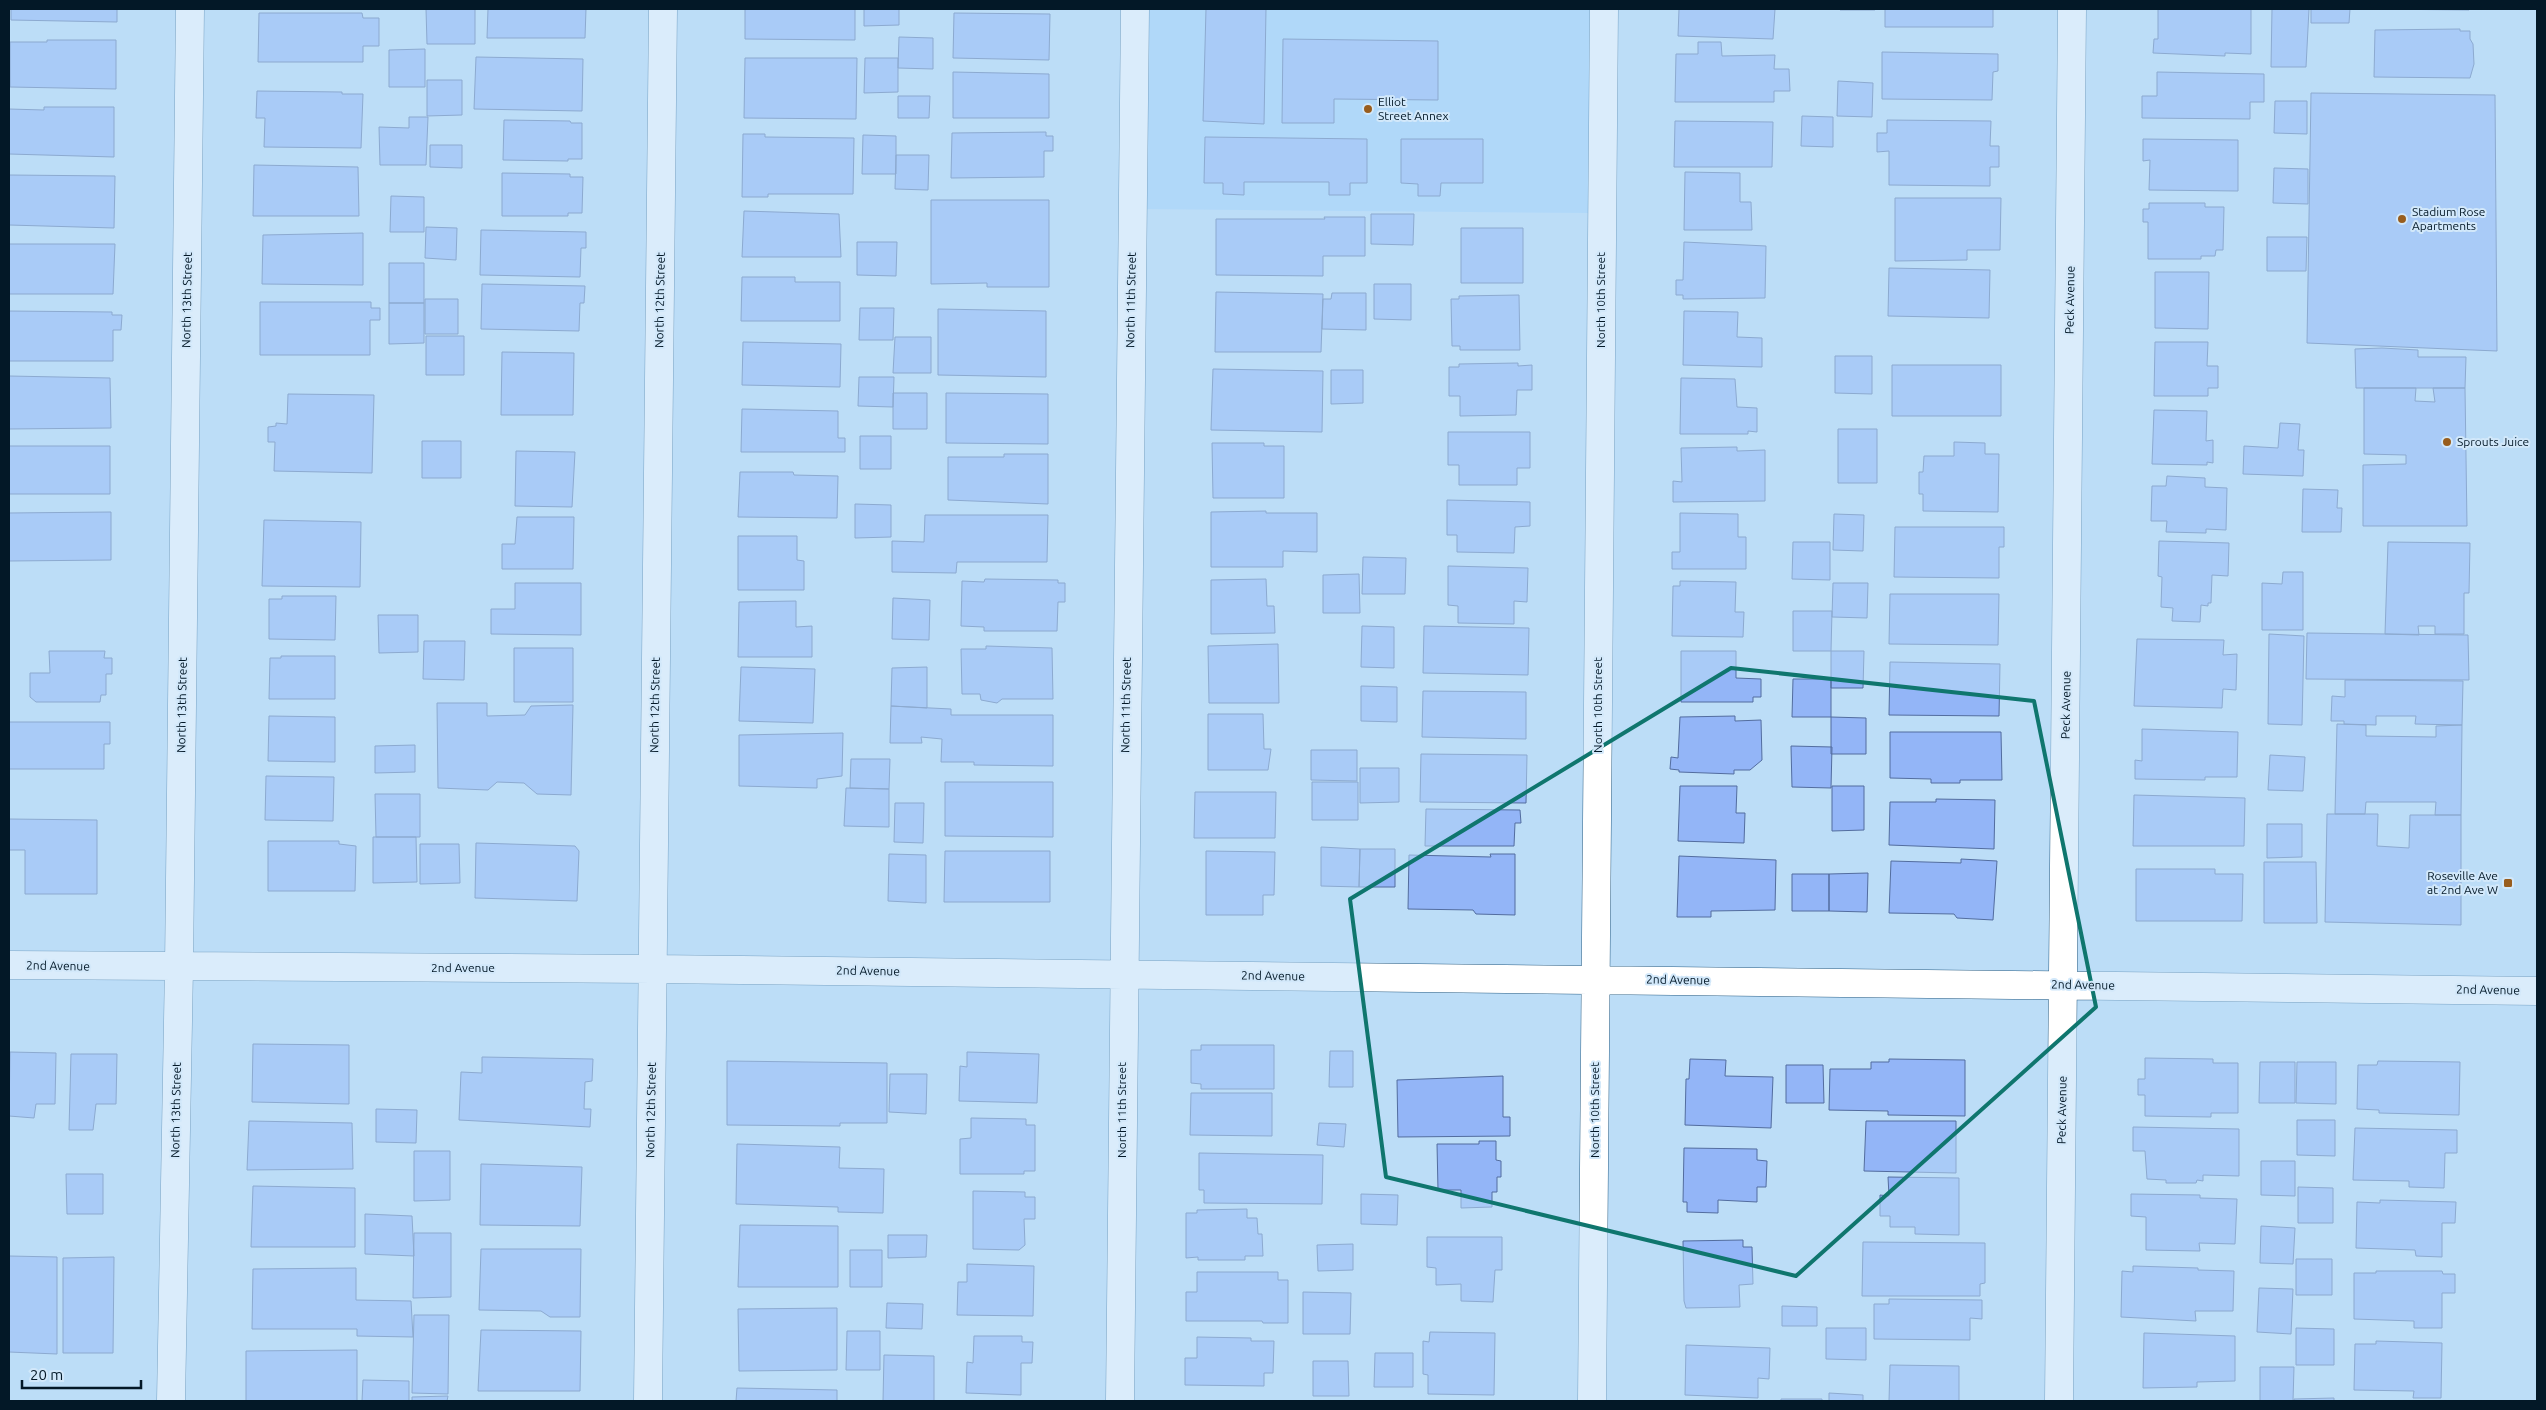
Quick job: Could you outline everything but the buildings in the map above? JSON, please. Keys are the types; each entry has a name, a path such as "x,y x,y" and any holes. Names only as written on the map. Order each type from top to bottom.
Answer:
{"street":[{"name":"North 13th Street","path":"171,1401 179,967 190,9"},
{"name":"North 12th Street","path":"648,1401 663,9"},
{"name":"North 11th Street","path":"1120,1401 1123,974 1135,9"},
{"name":"North 10th Street","path":"1592,1401 1604,9"},
{"name":"Peck Avenue","path":"2059,1401 2072,9"},
{"name":"2nd Avenue","path":"9,965 652,969 2537,991"}],"highlighted area":[{"path":"1731,668 2034,701 2096,1007 1796,1276 1386,1177 1350,899"}],"shaded area":[{"name":"Elliot Street Annex","path":"1143,9 1595,9 1592,213 1142,209"}],"place":[{"name":"Elliot Street Annex","path":"1368,109"},
{"name":"Stadium Rose Apartments","path":"2402,219"},
{"name":"Sprouts Juice","path":"2447,442"},
{"name":"Roseville Ave at 2nd Ave W","path":"2508,883"}]}
